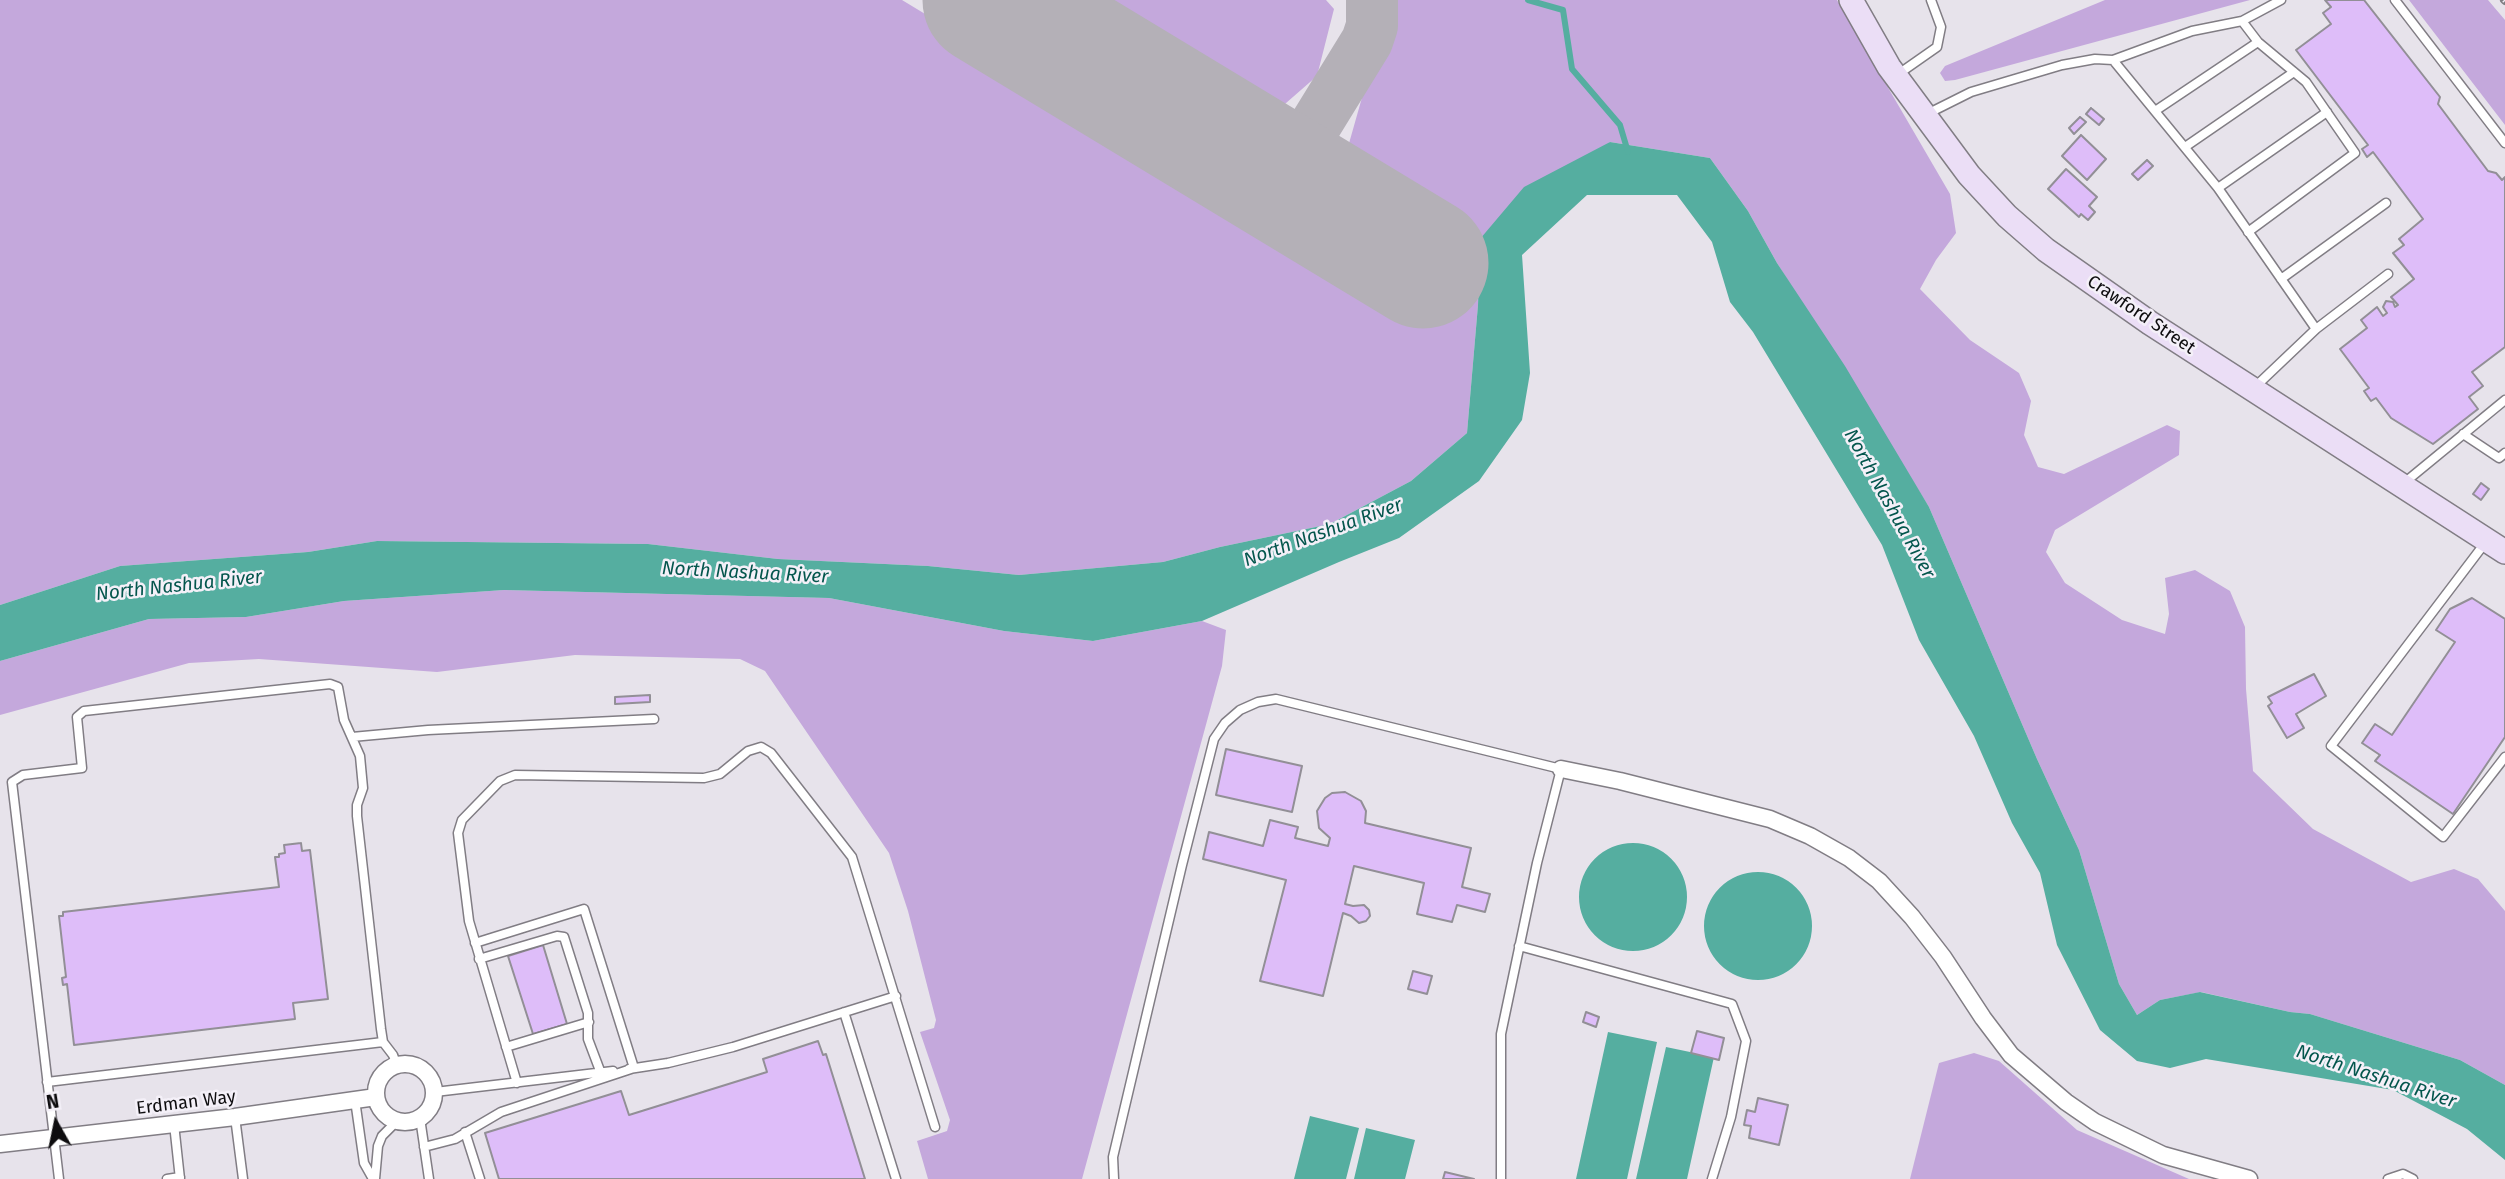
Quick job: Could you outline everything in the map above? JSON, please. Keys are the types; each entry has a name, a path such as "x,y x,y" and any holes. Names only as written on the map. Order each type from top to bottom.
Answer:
{"main road":[{"name":"Crawford Street","path":"1851,0 1895,76 1969,175 2007,216 2046,250 2150,323 2499,545"}],"street":[{"path":"1561,769 1633,784 1770,819 1810,836 1849,858 1879,881 1912,917 2011,1055 2066,1102 2095,1122 2163,1155 2247,1179"},
{"path":"412,1065 423,1070 430,1078 435,1092 428,1111 420,1118 403,1122 387,1116 376,1097 382,1076 397,1066 412,1065"},
{"name":"Erdman Way","path":"0,1144 236,1117 376,1097"}],"lane":[{"path":"1895,76 1937,47 1941,27 1931,0"},
{"path":"1923,116 1971,92 2049,69 2095,59 2113,60 2192,31 2242,22 2281,0"},
{"path":"2395,0 2505,143"},
{"path":"2242,22 2258,42 2306,82 2354,150 2353,156 2248,232"},
{"path":"2155,111 2258,42"},
{"path":"2113,60 2218,188 2316,329"},
{"path":"2185,147 2294,72"},
{"path":"2218,188 2327,112"},
{"path":"2281,279 2386,203"},
{"path":"2253,389 2316,329 2388,274"},
{"path":"2402,485 2505,400"},
{"path":"2463,435 2503,458"},
{"path":"2499,545 2331,746 2443,837 2505,757"},
{"path":"59,1179 12,782 23,775 82,768 77,717 84,711 335,684 340,693 344,720 360,756 362,782 357,816 383,1042 395,1058 397,1066"},
{"path":"1114,1179 1113,1157 1214,739 1225,723 1240,710 1258,702 1276,699 1561,769 1501,1034 1501,1179"},
{"path":"352,737 428,730 654,719"},
{"path":"517,1083 469,921 459,826 462,820 500,781 524,774 704,778 720,774 748,751 761,747 771,753 852,857 935,1127"},
{"path":"475,943 584,909 634,1068"},
{"path":"480,959 557,936 564,937 589,1013 588,1039 602,1076"},
{"path":"1519,946 1732,1004 1746,1041 1731,1117 1712,1179"},
{"path":"424,1147 455,1139 501,1112 602,1076 715,1052 896,996"},
{"path":"844,1012 896,1179"},
{"path":"506,1047 589,1022"},
{"path":"47,1082 383,1042"},
{"path":"435,1092 602,1076"},
{"path":"355,1100 364,1163 374,1179"},
{"path":"236,1117 243,1179"},
{"path":"420,1118 429,1179"},
{"path":"374,1179 378,1146 382,1136 393,1125 403,1122"},
{"path":"167,1179 180,1178 174,1124"},
{"path":"465,1132 480,1179"},
{"path":"2388,1179 2403,1174 2413,1179"}],"shaded area":[{"path":"0,0 902,0 1404,304 1449,225 1344,161 1365,87 1385,39 1389,0 1837,0 1950,194 1956,233 1936,260 1920,289 1970,340 2019,373 2031,401 2024,435 2038,467 2064,474 2167,425 2180,431 2179,455 2055,530 2046,552 2065,583 2122,620 2165,634 2169,614 2165,578 2195,570 2230,591 2245,627 2246,689 2253,771 2313,829 2411,882 2454,869 2478,879 2505,911 2505,1085 2460,1060 2310,1014 2201,992 2160,1000 2137,1015 2119,984 2079,850 1929,507 1777,263 1748,211 1710,158 1610,142 1480,240 1478,305 1467,433 1411,481 1330,524 1163,562 1019,575 928,566 778,559 648,544 377,541 308,552 120,566 0,605"},
{"path":"1075,0 1326,0 1334,9 1317,76 1270,117"},
{"path":"2105,0 2250,0 1955,80 1945,81 1940,73 1945,66"},
{"path":"2409,0 2488,0 2505,20 2505,125"},
{"path":"504,590 829,598 1004,631 1093,641 1202,621 1226,630 1222,666 1082,1179 928,1179 917,1141 947,1131 950,1120 920,1032 934,1028 936,1020 908,911 889,853 765,671 740,659 575,655 437,672 259,659 189,663 0,715 0,661 149,619 246,617 344,601"},
{"path":"1974,1053 1999,1061 2077,1130 2189,1179 1910,1179 1939,1063"}],"water":[{"name":"North Nashua River","path":"1610,142 1710,158 1748,211 1777,263 1845,366 1929,507 2079,850 2119,984 2137,1015 2160,1000 2200,992 2310,1014 2460,1060 2505,1085 2505,1160 2467,1129 2393,1090 2206,1059 2170,1068 2137,1061 2100,1030 2057,945 2040,873 2012,823 1974,736 1919,640 1882,545 1753,332 1730,302 1712,242 1677,195 1587,195 1522,255 1530,373 1522,420 1479,481 1399,538 1202,621 1093,641 1004,631 829,598 504,590 344,601 246,617 149,619 0,661 0,605 120,566 308,552 377,541 648,544 778,559 928,566 1019,575 1163,562 1330,524 1411,481 1467,433 1478,305 1480,239 1524,187"},
{"path":"1633,843 1654,847 1671,859 1683,876 1687,897 1683,918 1671,935 1654,947 1633,951 1612,947 1595,935 1583,918 1579,897 1583,876 1595,859 1612,847"},
{"path":"1758,872 1779,876 1796,888 1808,905 1812,926 1808,947 1796,964 1779,976 1758,980 1737,976 1720,964 1708,947 1704,926 1708,905 1720,888 1737,876"},
{"path":"1608,1032 1657,1042 1627,1179 1576,1179"},
{"path":"1666,1047 1714,1057 1687,1179 1636,1179"},
{"path":"1310,1116 1359,1128 1346,1179 1294,1179"},
{"path":"1366,1128 1415,1140 1405,1179 1354,1179"}],"building":[{"path":"2325,0 2364,0 2440,97 2438,104 2488,171 2496,173 2502,180 2505,177 2505,347 2472,372 2483,386 2469,397 2478,409 2433,444 2391,418 2376,398 2371,401 2364,391 2369,388 2340,349 2367,328 2361,320 2377,307 2383,316 2387,313 2383,307 2386,301 2393,302 2395,307 2398,305 2391,297 2414,279 2393,253 2404,245 2399,239 2423,219 2373,152 2367,157 2362,149 2368,145 2296,50 2331,24 2323,13 2331,7"},
{"path":"2091,108 2104,119 2099,125 2086,114"},
{"path":"2080,117 2086,122 2074,134 2069,128"},
{"path":"2081,135 2106,159 2087,180 2062,156"},
{"path":"2147,160 2153,166 2138,180 2132,174"},
{"path":"2066,169 2097,197 2089,206 2095,212 2088,220 2081,214 2079,217 2048,189"},
{"path":"2481,483 2489,489 2481,500 2473,494"},
{"path":"2472,598 2505,619 2505,737 2453,814 2375,761 2380,755 2362,743 2375,724 2392,735 2455,642 2436,630 2450,609"},
{"path":"2314,674 2326,696 2296,714 2304,728 2287,738 2268,706 2272,703 2268,697"},
{"path":"650,695 650,702 615,704 615,697"},
{"path":"1226,749 1302,766 1292,812 1216,795"},
{"path":"1345,792 1361,801 1366,811 1365,823 1471,848 1462,887 1490,894 1485,912 1457,905 1452,922 1417,914 1424,883 1354,866 1345,904 1364,905 1370,916 1359,923 1343,913 1323,996 1260,981 1286,880 1203,859 1209,832 1263,846 1270,820 1298,827 1295,838 1328,846 1330,838 1319,828 1317,811 1325,798 1332,793"},
{"path":"301,843 302,851 310,850 328,999 293,1003 295,1019 74,1045 67,984 63,985 62,978 66,977 59,916 63,916 63,912 279,887 275,857 285,853 284,845"},
{"path":"543,945 567,1024 533,1034 508,956"},
{"path":"1413,971 1432,976 1427,994 1408,989"},
{"path":"1586,1012 1599,1017 1596,1027 1583,1022"},
{"path":"1697,1031 1724,1038 1719,1060 1691,1053"},
{"path":"818,1041 823,1055 826,1054 865,1179 499,1179 485,1133 621,1091 629,1115 767,1072 763,1059"},
{"path":"1758,1098 1788,1105 1779,1145 1749,1138 1751,1126 1744,1125 1747,1110 1755,1112"},
{"path":"1445,1172 1474,1179 1443,1179"}],"waterway":[{"path":"1528,0 1563,10 1572,69 1620,125 1628,152"}],"taxiway":[{"path":"1231,147 1268,155 1286,152 1300,145 1311,132 1367,41 1372,26 1372,0"}],"runway":[{"path":"988,0 1423,263"}]}
